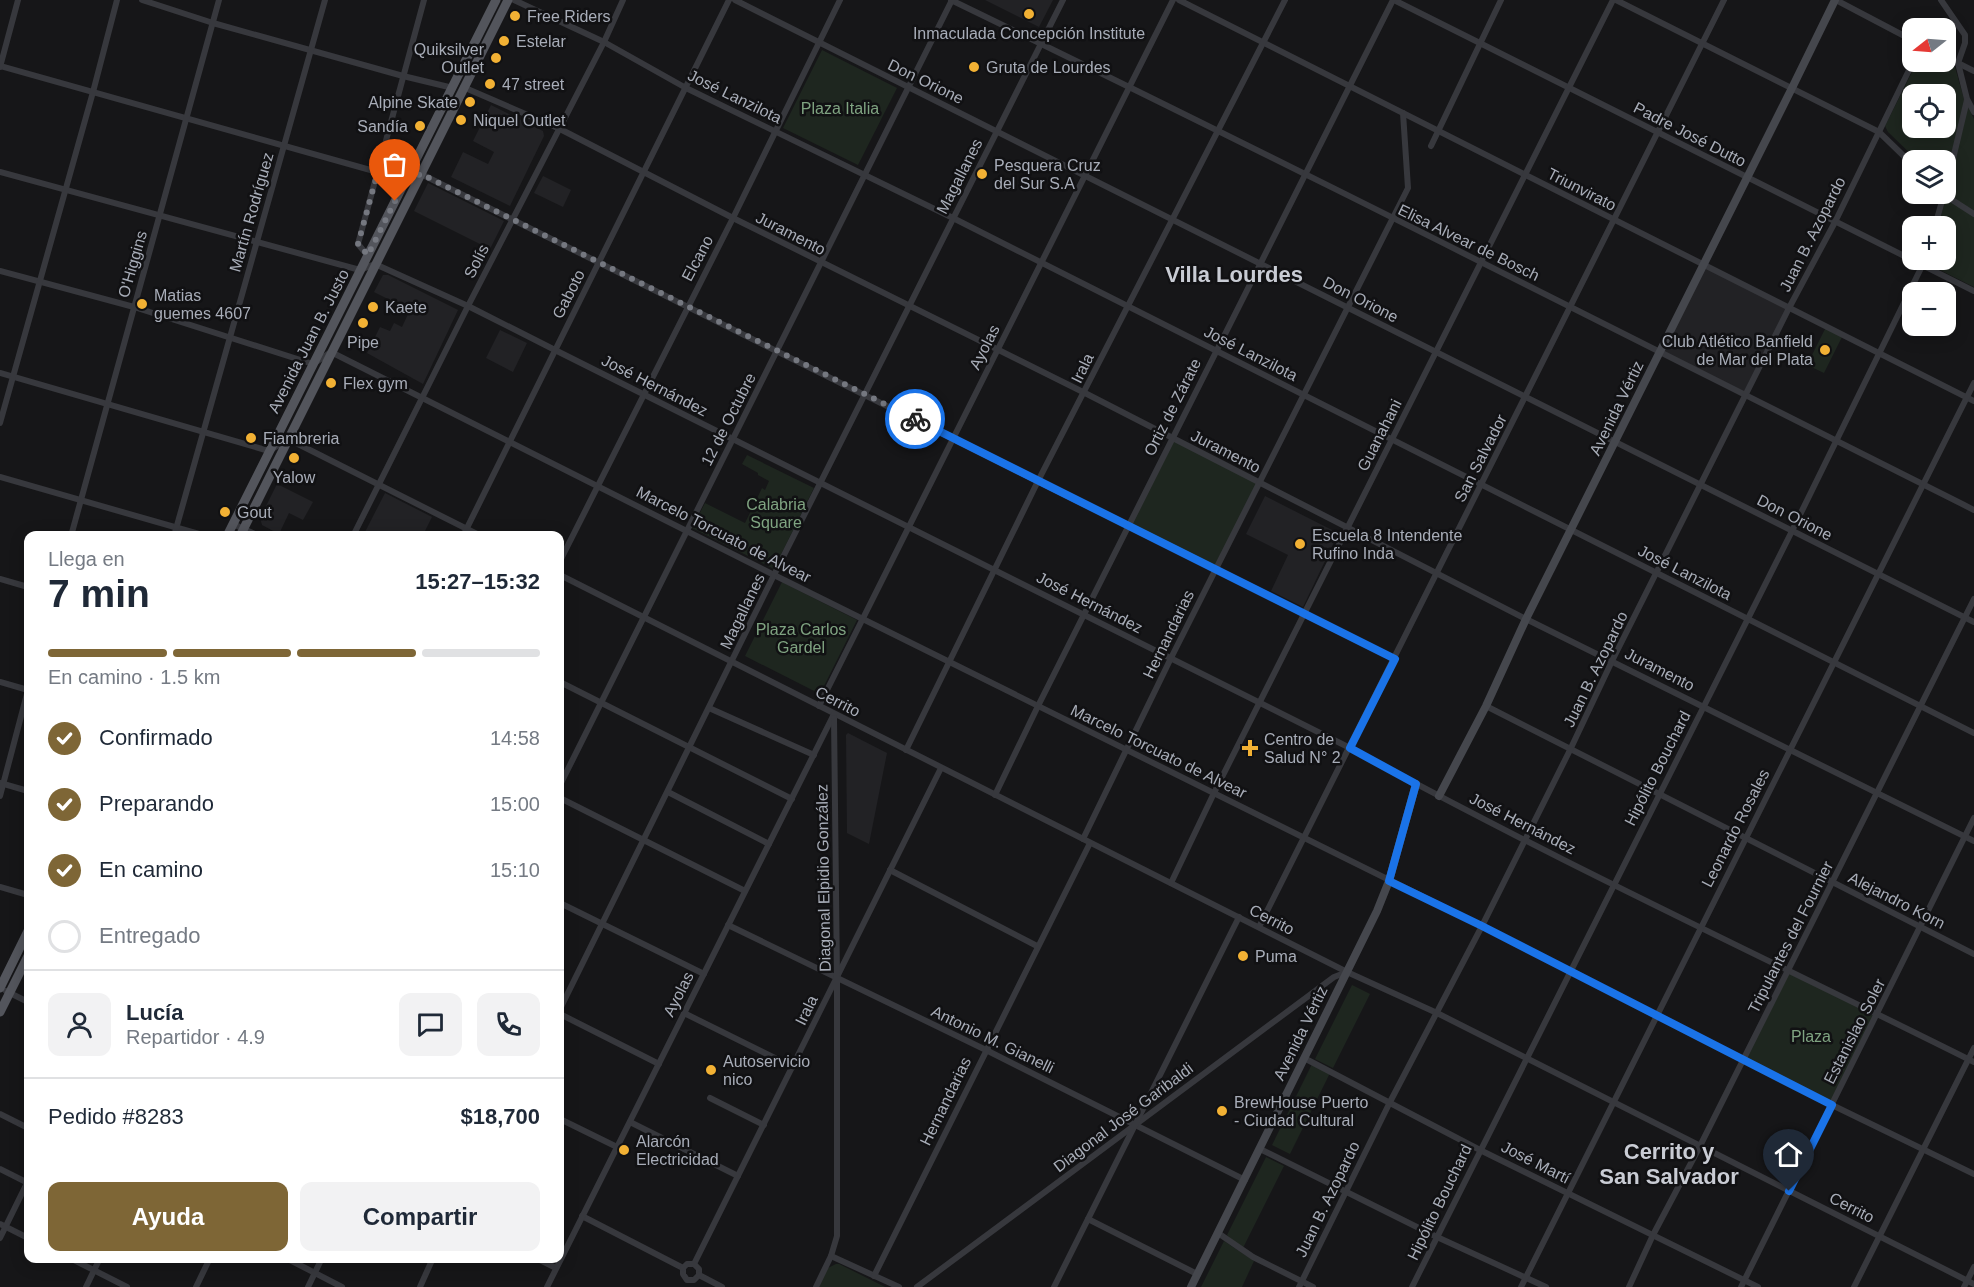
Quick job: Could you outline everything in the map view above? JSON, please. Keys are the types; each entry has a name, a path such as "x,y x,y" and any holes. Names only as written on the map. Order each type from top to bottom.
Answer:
{"main road":[{"name":"Avenida Juan B. Justo","path":"230,531 496,0"},
{"name":"Avenida Juan B. Justo","path":"242,531 508,0"},
{"path":"0,989 24,939"},
{"path":"0,1012 24,964"}],"street":[{"path":"18,0 0,66 406,180 421,174 1395,659"},
{"path":"0,423 117,0"},
{"path":"142,0 213,23 451,89 464,87"},
{"name":"O'Higgins","path":"72,531 219,0"},
{"name":"Martín Rodríguez","path":"175,531 326,0"},
{"path":"0,172 360,270 376,264 358,244 424,0"},
{"name":"José Lanzilota","path":"514,0 604,42 686,88 865,175 1658,572 1974,733"},
{"name":"Solís","path":"356,531 512,219 604,42 623,0"},
{"name":"Gaboto","path":"465,531 729,0"},
{"name":"Don Orione","path":"735,0 1974,622"},
{"name":"Elcano","path":"564,553 840,0"},
{"name":"Elisa Alvear de Bosch","path":"952,0 1974,510"},
{"name":"12 de Octubre","path":"564,777 952,0"},
{"name":"Magallanes","path":"564,1001 774,575 1063,0"},
{"name":"Ayolas","path":"819,706 1173,0"},
{"name":"Triunvirato","path":"1179,0 1974,401"},
{"name":"Irala","path":"906,750 1038,481 1285,0"},
{"name":"Padre José Dutto","path":"1394,0 1835,222 1902,253"},
{"name":"Ortiz de Zárate","path":"995,795 1083,614 1394,0"},
{"path":"1431,146 1501,0"},
{"path":"1614,0 1879,132 1902,154"},
{"name":"Guanahani","path":"1171,883 1214,793 1614,0"},
{"name":"San Salvador","path":"1259,927 1724,0"},
{"path":"1835,0 1902,35"},
{"name":"Avenida Vértiz","path":"1439,796 1486,706 1526,619 1835,0"},
{"path":"1941,0 1965,35 1965,43 1958,63 1967,99 1974,112"},
{"path":"1958,63 1974,71"},
{"name":"Juan B. Azopardo","path":"1300,1284 1390,1102 1482,926 1612,661 1789,308 1835,222 1908,72"},
{"name":"Juramento","path":"464,87 560,129 821,263 1085,393 1526,619 1974,841"},
{"path":"1955,150 1967,99"},
{"name":"Hernandarias","path":"1083,839 1215,569 1408,188 1403,113"},
{"path":"1956,202 1974,214"},
{"name":"José Hernández","path":"376,264 468,306 1260,702 1614,884 1878,1014"},
{"name":"Hipólito Bouchard","path":"1412,1287 1921,270"},
{"name":"Padre José Dutto","path":"1936,270 1974,291"},
{"path":"0,271 134,307 313,364 331,352"},
{"name":"Marcelo Torcuato de Alvear","path":"331,352 774,575 1482,926 1832,1105 1974,1174"},
{"path":"0,373 269,451 288,439 472,531"},
{"name":"Leonardo Rosales","path":"1521,1287 1974,383"},
{"path":"0,477 189,531"},
{"path":"233,524 240,531"},
{"name":"Cerrito","path":"564,577 1347,972 1437,1013 1880,1236 1968,1284"},
{"path":"0,579 24,586"},
{"name":"Tripulantes del Fournier","path":"1629,1287 1653,1235 1744,1059 1974,599"},
{"path":"0,682 24,689"},
{"path":"564,684 792,799"},
{"path":"0,796 24,704"},
{"name":"Alejandro Korn","path":"1486,706 1974,954"},
{"path":"709,708 814,755"},
{"name":"Ayolas","path":"564,1252 834,714"},
{"name":"Diagonal Elpidio González","path":"831,1256 837,1236 834,714"},
{"name":"Irala","path":"694,1264 941,768"},
{"path":"2,784 24,790"},
{"name":"Avenida Vértiz","path":"1191,1287 1377,911 1389,881 1416,784"},
{"path":"668,792 769,844"},
{"path":"564,800 745,891"},
{"name":"Estanislao Soler","path":"1742,1284 1974,818"},
{"name":"Hernandarias","path":"874,1276 1090,843"},
{"path":"890,870 1037,946"},
{"path":"0,887 24,894"},
{"path":"564,905 704,975"},
{"path":"1054,1287 1239,917"},
{"name":"Antonio M. Gianelli","path":"728,925 986,1050 1245,1180"},
{"name":"Diagonal José Garibaldi","path":"917,1287 1335,977 1347,972"},
{"path":"0,989 24,1000"},
{"path":"684,1013 793,1067"},
{"path":"1878,1014 1971,1061"},
{"path":"564,1016 659,1064"},
{"path":"1854,1287 1923,1149 1971,1061 1974,1048"},
{"name":"José Martí","path":"1304,1058 1480,1150 1653,1235 1742,1284 1758,1287"},
{"path":"710,1098 764,1125"},
{"path":"0,1114 24,1126"},
{"path":"564,1121 617,1147"},
{"path":"630,1122 738,1176"},
{"path":"1260,1149 1437,1237 1546,1287"},
{"path":"0,1169 24,1180"},
{"path":"0,1238 3,1225 24,1189"},
{"path":"582,1216 683,1268"},
{"path":"1088,1219 1197,1274"},
{"path":"3,1225 24,1236"},
{"path":"1218,1233 1253,1257 1300,1284 1313,1287"},
{"path":"816,1287 831,1256 899,1287"},
{"path":"80,1263 127,1287"},
{"path":"86,1287 98,1263"},
{"path":"196,1287 208,1263"},
{"path":"296,1263 342,1287"},
{"path":"308,1287 320,1263"},
{"path":"420,1287 431,1263"},
{"path":"546,1263 556,1268"},
{"name":"Ayolas","path":"547,1287 558,1263"},
{"path":"687,1264 694,1264 699,1268 699,1275 693,1280 687,1279 683,1274 683,1268 687,1264"},
{"path":"1968,1284 1974,1267"},
{"path":"699,1275 722,1287"},
{"path":"683,1287 687,1279"}],"shaded area":[{"name":"Inmaculada Concepción Institute","path":"985,0 1053,0 1039,27"},
{"path":"491,105 543,131 544,136 510,206 451,177 463,152 488,164 494,152 473,141"},
{"path":"543,176 571,190 563,207 534,193"},
{"path":"428,183 504,221 490,249 414,211"},
{"path":"1704,265 1789,308 1745,395 1660,352"},
{"path":"383,275 388,275 458,310 423,384 367,353 380,327 390,331 394,323 402,327 410,310 374,292"},
{"path":"500,330 527,343 513,372 486,358"},
{"path":"277,484 313,502 303,520 289,513 280,531 273,531 262,525 260,518"},
{"path":"385,493 432,517 425,531 366,531"},
{"name":"Escuela 8 Intendente Rufino Inda","path":"1265,496 1336,532 1337,536 1303,607 1271,591 1288,555 1246,534"},
{"path":"848,733 887,753 869,844 847,833 846,735"}],"green space":[{"name":"Plaza Italia","path":"822,50 897,88 858,165 783,128"},
{"path":"1956,71 1964,99 1974,119 1974,287 1940,270 1956,270 1956,216 1941,216 1944,204 1956,204 1956,150 1907,150 1885,126 1902,92 1902,138 1956,138 1956,84 1906,84 1912,72"},
{"name":"Club Atlético Banfield de Mar del Plata","path":"1826,327 1843,335 1824,373 1807,365"},
{"path":"1172,439 1260,483 1215,569 1128,526"},
{"name":"Calabria Square","path":"747,455 814,488 774,569 692,528 705,503 745,523 762,488 765,490 769,481 742,464"},
{"name":"Plaza Carlos Gardel","path":"782,582 857,620 820,694 745,656"},
{"name":"Plaza","path":"1788,971 1878,1014 1832,1105 1744,1059"},
{"path":"1352,985 1370,994 1333,1068 1315,1059"},
{"path":"1312,1064 1330,1073 1290,1154 1272,1145"},
{"path":"1266,1157 1284,1166 1243,1248 1227,1235"},
{"path":"1224,1241 1254,1261 1242,1287 1201,1287"},
{"path":"836,1264 885,1287 819,1287 828,1268"}],"way so far":[{"path":"395,201 368,255 358,244 378,171 406,180 421,174 915,419"}],"place":[{"name":"Inmaculada Concepción Institute","path":"1029,14"},
{"name":"Free Riders","path":"515,16"},
{"name":"Estelar","path":"504,41"},
{"name":"Quiksilver Outlet","path":"496,58"},
{"name":"Gruta de Lourdes","path":"974,67"},
{"name":"47 street","path":"490,84"},
{"name":"Alpine Skate","path":"470,102"},
{"name":"Niquel Outlet","path":"461,120"},
{"name":"Sandía","path":"420,126"},
{"name":"Pesquera Cruz del Sur S.A","path":"982,174"},
{"name":"Matias guemes 4607","path":"142,304"},
{"name":"Kaete","path":"373,307"},
{"name":"Pipe","path":"363,323"},
{"name":"Club Atlético Banfield de Mar del Plata","path":"1825,350"},
{"name":"Flex gym","path":"331,383"},
{"name":"Fiambreria","path":"251,438"},
{"name":"Yalow","path":"294,458"},
{"name":"Gout","path":"225,512"},
{"name":"Escuela 8 Intendente Rufino Inda","path":"1300,544"},
{"name":"Centro de Salud N° 2","path":"1250,748"},
{"name":"Puma","path":"1243,956"},
{"name":"Autoservicio nico","path":"711,1070"},
{"name":"BrewHouse Puerto - Ciudad Cultural","path":"1222,1111"},
{"name":"Alarcón Electricidad","path":"624,1150"}],"district":[{"name":"Villa Lourdes","path":"1234,274"},
{"name":"Cerrito y San Salvador","path":"1669,1164"}],"route":[{"path":"915,419 1395,659 1350,748 1416,784 1389,881 1482,926 1832,1105 1789,1191"}]}
